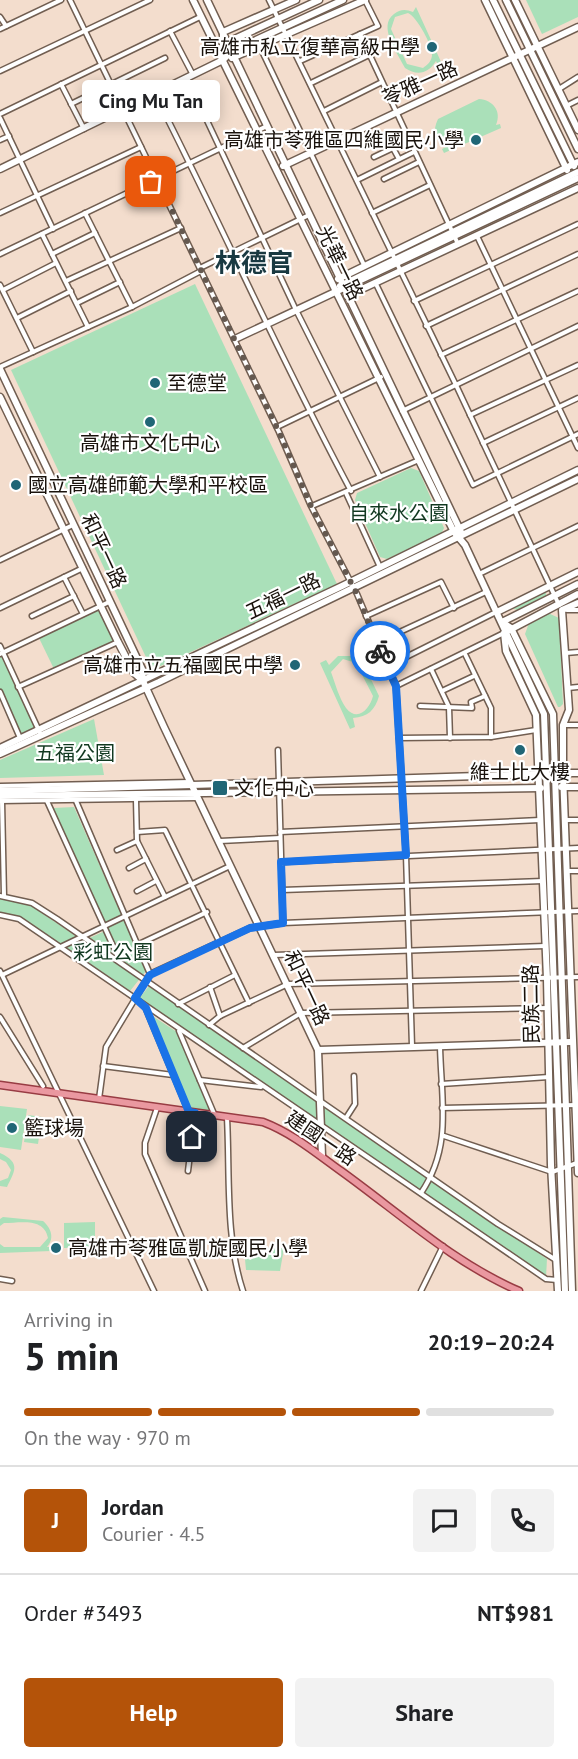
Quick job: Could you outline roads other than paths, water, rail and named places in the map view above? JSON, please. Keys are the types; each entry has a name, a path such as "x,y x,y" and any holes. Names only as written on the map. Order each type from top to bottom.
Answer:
{"main road":[{"name":"建國一路","path":"0,1085 263,1122 280,1128 322,1156 475,1269 519,1291"}],"street":[{"path":"0,29 61,0"},
{"path":"70,0 277,427 311,506 354,589 396,686 406,855 407,952 412,1046"},
{"path":"0,71 150,0"},
{"name":"光華一路","path":"193,0 418,460 454,532 461,538 502,621 506,651 536,715"},
{"name":"光華一路","path":"207,0 462,528"},
{"path":"269,0 456,385 562,610"},
{"path":"223,60 223,32 296,0"},
{"path":"223,60 228,42 319,0"},
{"path":"223,60 232,51 343,0"},
{"path":"0,170 223,60 236,58 365,0 378,26 300,61"},
{"path":"336,291 349,297 577,190 572,165 485,0"},
{"path":"493,0 517,57"},
{"path":"506,0 578,149"},
{"path":"515,0 578,130"},
{"path":"53,229 0,116 201,16"},
{"path":"0,17 6,26"},
{"name":"苓雅一路","path":"276,169 578,27"},
{"path":"170,31 296,310 380,477"},
{"path":"360,34 458,245"},
{"path":"260,47 364,265"},
{"path":"311,84 369,55"},
{"path":"71,104 165,58"},
{"path":"558,89 578,77"},
{"path":"324,111 382,82"},
{"path":"61,84 84,129"},
{"path":"155,94 233,252 265,325 348,492 380,567"},
{"path":"566,106 578,100"},
{"path":"0,254 267,126"},
{"path":"0,140 9,136"},
{"path":"0,213 141,147"},
{"path":"374,157 393,148 399,159"},
{"path":"357,180 414,152"},
{"path":"384,179 419,162"},
{"path":"234,339 336,291 342,282 364,265 393,258 448,224 572,165"},
{"path":"336,291 342,282 453,234 575,176"},
{"path":"372,213 430,185"},
{"path":"501,199 512,219"},
{"path":"85,213 132,307"},
{"path":"0,368 132,307 200,269 309,214"},
{"path":"414,301 578,224"},
{"path":"66,280 181,228"},
{"path":"52,254 95,232"},
{"path":"42,234 88,327"},
{"path":"477,236 578,448"},
{"path":"426,326 578,254"},
{"path":"33,352 1,287 57,263"},
{"path":"77,303 120,282"},
{"path":"376,284 473,485 578,434"},
{"path":"17,318 71,291"},
{"path":"441,355 578,291"},
{"path":"396,414 578,326"},
{"path":"470,415 578,365"},
{"name":"和平一路","path":"0,368 142,669 145,685 318,1050 322,1156"},
{"path":"277,427 387,375"},
{"name":"和平一路","path":"0,397 118,642 134,673 145,685"},
{"path":"483,443 578,398"},
{"path":"311,506 418,460"},
{"name":"五福一路","path":"145,685 578,470"},
{"name":"五福一路","path":"0,748 40,733 354,589 578,479"},
{"path":"0,560 74,525"},
{"path":"479,574 578,526"},
{"path":"461,538 462,528"},
{"path":"0,608 83,568"},
{"path":"388,666 578,572"},
{"path":"64,577 83,614"},
{"path":"366,616 441,582 454,608"},
{"path":"502,621 578,584"},
{"path":"376,643 487,591"},
{"path":"396,686 465,654 578,594"},
{"path":"32,616 74,596"},
{"path":"1,653 109,602"},
{"path":"562,610 578,603"},
{"path":"562,610 578,610"},
{"name":"民族二路","path":"562,610 569,711 563,725 563,773 568,911 574,977 578,1173"},
{"name":"光華一路","path":"502,621 511,628 553,714"},
{"name":"光華一路","path":"504,633 544,714"},
{"path":"18,687 118,642"},
{"path":"0,646 1,653 40,733"},
{"path":"566,653 578,652"},
{"path":"465,654 491,708 491,737"},
{"path":"431,669 449,707 450,738"},
{"path":"442,691 474,676"},
{"path":"568,688 578,687"},
{"path":"0,692 22,741"},
{"path":"420,706 472,708 471,702 485,696"},
{"name":"民族二路","path":"544,714 550,773"},
{"name":"民族二路","path":"553,714 550,788 560,911 566,1042 572,1291"},
{"name":"民族二路","path":"536,715 543,882 548,911 557,1042 565,1291"},
{"path":"563,725 578,725"},
{"path":"399,738 491,737 537,730"},
{"name":"五福一路","path":"0,754 22,741"},
{"path":"278,750 283,923"},
{"path":"0,791 578,772"},
{"path":"0,786 192,784"},
{"path":"1,800 578,787"},
{"path":"1,800 136,800 197,795"},
{"path":"1,800 2,896 32,903 84,936 178,1004 432,1176 498,1224 556,1260"},
{"path":"136,800 137,841 165,897"},
{"path":"48,801 120,962"},
{"path":"76,801 150,975"},
{"path":"280,832 540,820"},
{"path":"564,820 578,820"},
{"path":"137,832 165,830 207,912 249,1003"},
{"path":"220,840 280,838"},
{"path":"117,850 137,841"},
{"path":"281,862 578,848"},
{"name":"民族二路","path":"554,849 546,946 551,978 548,1008 549,1106 558,1291"},
{"path":"129,868 146,859"},
{"path":"154,1291 1,973 231,866"},
{"path":"567,871 578,871"},
{"path":"137,891 156,881"},
{"path":"282,890 407,884 543,882"},
{"path":"99,1100 106,1047 150,975 258,925 578,911"},
{"path":"137,945 207,912"},
{"path":"0,915 19,919 262,1088 546,1279 556,1280"},
{"path":"274,955 546,946"},
{"path":"178,1004 235,975"},
{"path":"209,1024 220,1016 288,984 574,977"},
{"path":"210,987 220,1016"},
{"path":"146,1008 173,1075 192,1113 188,1171"},
{"path":"243,1048 301,1013 548,1008"},
{"path":"0,1017 43,1086"},
{"path":"179,1031 215,1116"},
{"path":"318,1050 576,1042"},
{"path":"421,1193 432,1176 444,1136 440,1045"},
{"path":"103,1066 173,1075"},
{"path":"346,1118 355,1104 354,1076"},
{"path":"441,1084 549,1077"},
{"path":"200,1080 262,1088"},
{"path":"442,1108 578,1105"},
{"path":"157,1108 145,1143 146,1154 205,1291"},
{"path":"227,1118 234,1247 243,1291"},
{"path":"444,1136 552,1172 578,1163"},
{"path":"421,1291 443,1245"},
{"path":"0,1279 12,1281"}],"place":[{"name":"高雄市私立復華高級中學","path":"432,47"},
{"name":"高雄市苓雅區四維國民小學","path":"476,140"},
{"name":"Cing Mu Tan","path":"151,182"},
{"name":"至德堂","path":"155,383"},
{"name":"高雄市文化中心","path":"150,422"},
{"name":"國立高雄師範大學和平校區","path":"16,485"},
{"name":"高雄市立五福國民中學","path":"295,665"},
{"name":"維士比大樓","path":"520,750"},
{"name":"文化中心","path":"220,788"},
{"name":"籃球場","path":"12,1128"},
{"name":"高雄市苓雅區凱旋國民小學","path":"56,1248"}],"district":[{"name":"林德官","path":"254,262"}],"park label":[{"name":"自來水公園","path":"399,513"},
{"name":"五福公園","path":"75,753"},
{"name":"彩虹公園","path":"113,952"}]}
